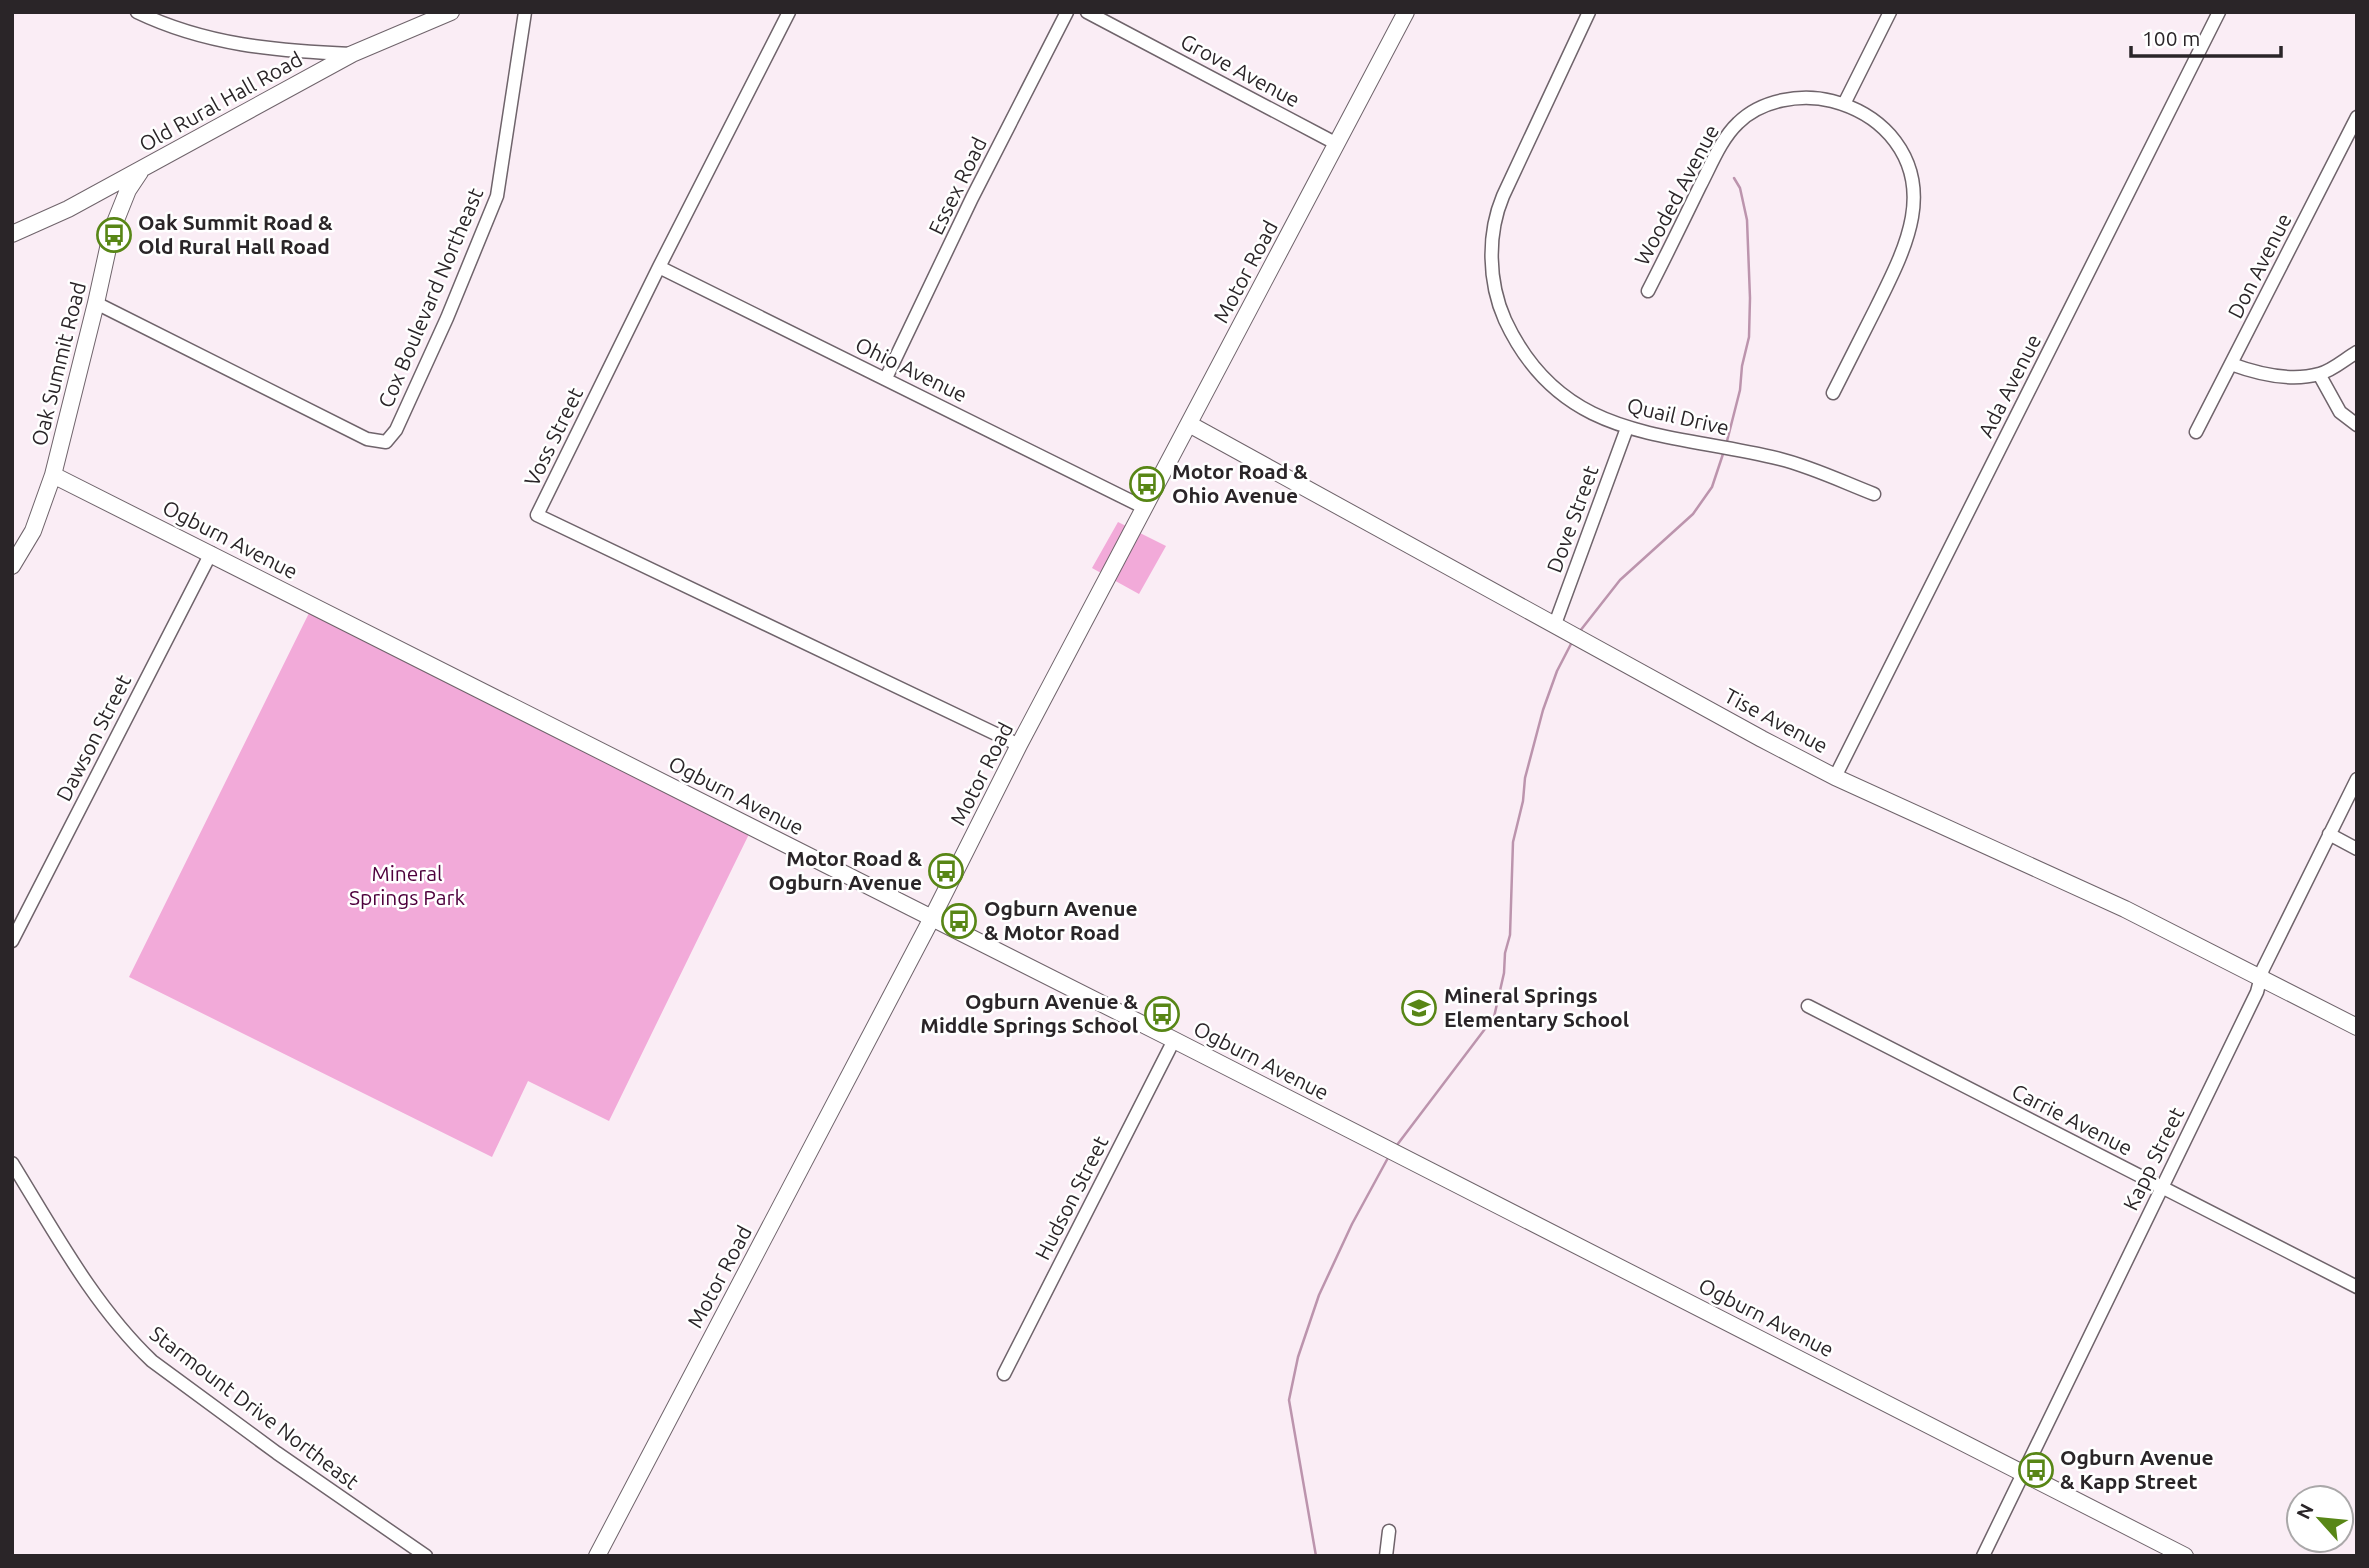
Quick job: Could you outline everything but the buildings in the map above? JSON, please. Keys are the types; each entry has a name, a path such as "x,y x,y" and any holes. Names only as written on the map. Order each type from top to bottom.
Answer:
{"street":[{"path":"137,12 186,33 238,46 352,54"},
{"name":"Old Rural Hall Road","path":"12,234 68,209 352,54 452,12"},
{"name":"Cox Boulevard Northeast","path":"96,303 367,439 386,442 396,430 429,359 497,196 525,12"},
{"name":"Voss Street","path":"789,12 537,515 1019,745"},
{"name":"Essex Road","path":"886,378 972,198 1067,12"},
{"name":"Grove Avenue","path":"1087,12 1337,144"},
{"name":"Motor Road","path":"597,1556 932,918 1019,745 1406,12"},
{"name":"Quail Drive","path":"1589,12 1496,213 1492,244 1496,295 1523,353 1537,371 1570,402 1586,412 1627,428 1780,459 1874,494"},
{"path":"1844,104 1890,12"},
{"name":"Ada Avenue","path":"1835,777 2219,12"},
{"name":"Wooded Avenue","path":"1648,291 1710,166 1740,120 1763,105 1776,101 1818,98 1844,104 1873,118 1903,153 1912,184 1913,216 1905,247 1894,272 1833,393"},
{"name":"Don Avenue","path":"2196,432 2357,117"},
{"name":"Oak Summit Road","path":"12,566 33,531 53,475 112,230 128,190 141,170"},
{"name":"Ohio Avenue","path":"659,267 1145,508"},
{"path":"2231,363 2254,373 2289,377 2319,374 2357,352"},
{"path":"2319,374 2340,412 2357,425"},
{"name":"Tise Avenue","path":"1189,424 1835,777 2112,903 2357,1027"},
{"name":"Dove Street","path":"1555,624 1627,428"},
{"name":"Ogburn Avenue","path":"53,475 1174,1040 2185,1556"},
{"name":"Dawson Street","path":"12,941 211,553"},
{"name":"Kapp Street","path":"1983,1556 2257,992 2263,969 2357,779"},
{"path":"2329,834 2357,849"},
{"name":"Carrie Avenue","path":"1808,1006 2357,1287"},
{"name":"Hudson Street","path":"1003,1374 1174,1040"},
{"name":"Starmount Drive Northeast","path":"12,1164 93,1291 112,1317 152,1361 277,1453 426,1556"},
{"path":"1386,1556 1389,1531"}],"green space":[{"path":"1118,522 1166,546 1139,594 1092,568"},
{"name":"Mineral Springs Park","path":"311,609 751,830 609,1121 528,1081 492,1157 129,977"}],"waterway":[{"path":"1726,445 1740,390 1749,337 1747,220 1740,188 1734,178"},
{"path":"1580,631 1620,580 1693,514 1712,487 1724,451"},
{"path":"1397,1145 1494,1017 1510,935 1513,842 1523,801 1525,778 1543,710 1557,671 1572,642"},
{"path":"1316,1556 1289,1400 1298,1357 1319,1295 1352,1224 1389,1156"}],"place":[{"name":"Oak Summit Road & Old Rural Hall Road","path":"114,235"},
{"name":"Motor Road & Ohio Avenue","path":"1147,484"},
{"name":"Motor Road & Ogburn Avenue","path":"946,871"},
{"name":"Ogburn Avenue & Motor Road","path":"959,921"},
{"name":"Mineral Springs Elementary School","path":"1419,1008"},
{"name":"Ogburn Avenue & Middle Springs School","path":"1162,1014"},
{"name":"Ogburn Avenue & Kapp Street","path":"2036,1470"}]}
